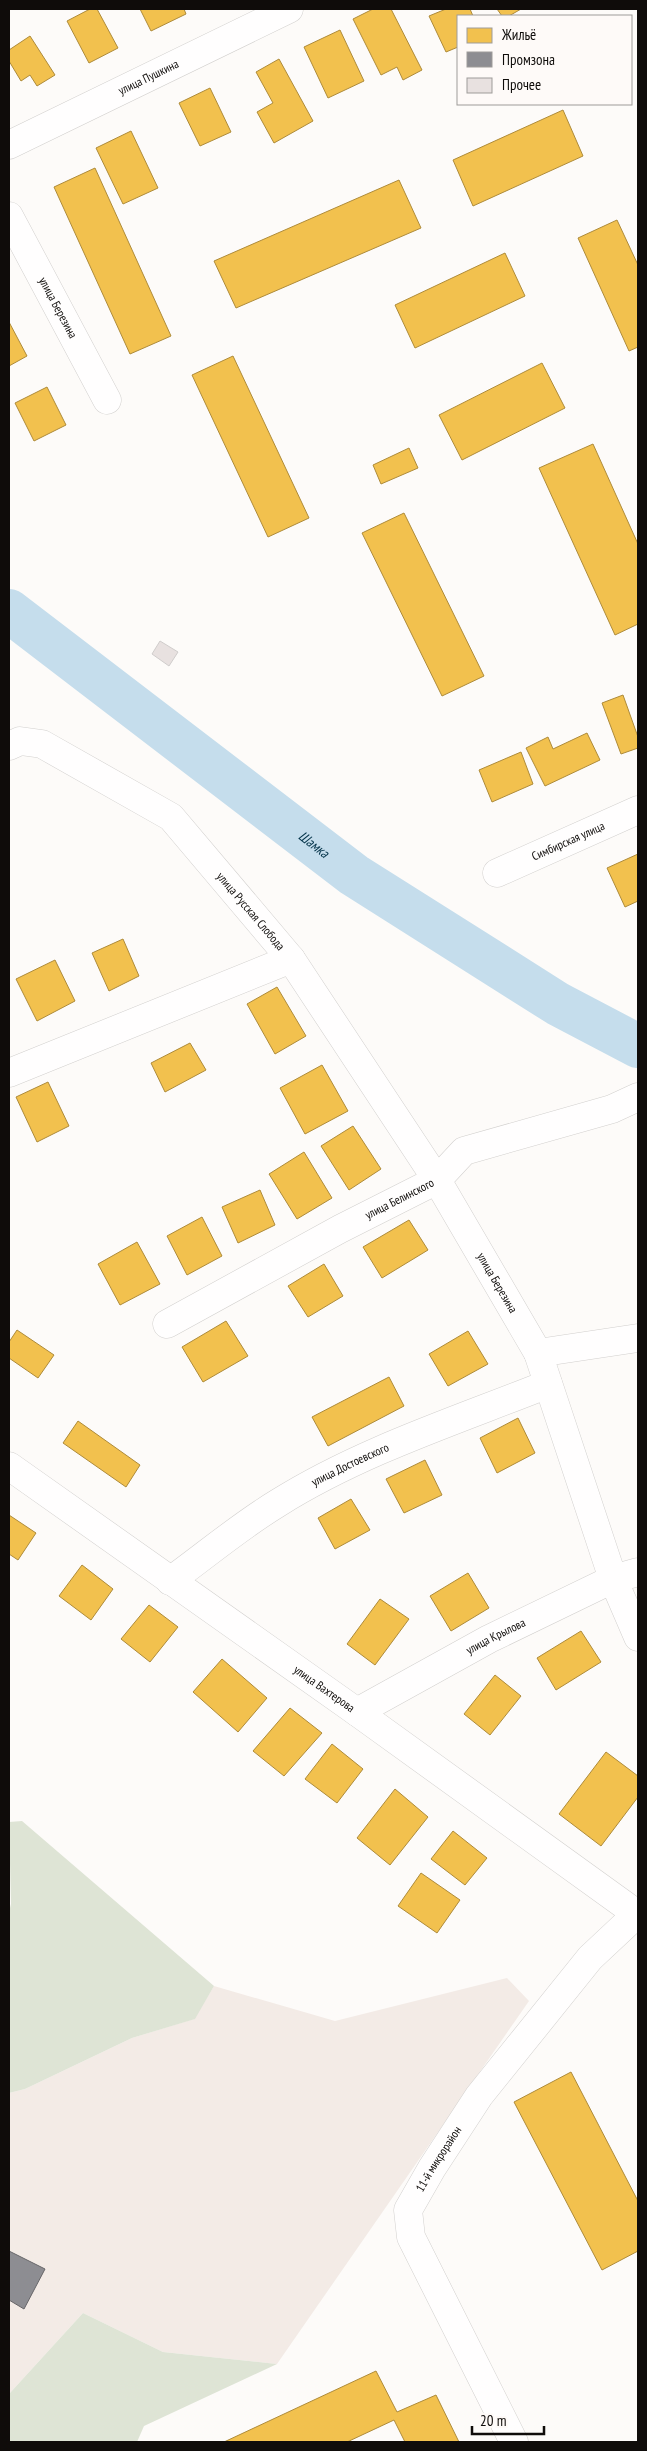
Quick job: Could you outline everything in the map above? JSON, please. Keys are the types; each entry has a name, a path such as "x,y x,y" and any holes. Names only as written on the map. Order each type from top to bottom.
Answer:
{"street":[{"name":"улица Пушкина","path":"9,145 289,9"},
{"name":"улица Березина","path":"9,216 107,400"},
{"name":"улица Русская Слобода","path":"9,746 20,741 42,744 171,817 291,959 9,1073"},
{"name":"Симбирская улица","path":"497,873 638,810"},
{"name":"улица Березина","path":"291,959 437,1180 538,1353 548,1384 626,1575 638,1637"},
{"name":"улица Белинского","path":"168,1324 340,1229 437,1180 464,1151 612,1109 638,1097"},
{"path":"538,1353 638,1338"},
{"name":"улица Достоевского","path":"170,1581 277,1503 333,1472 392,1446 548,1384"},
{"name":"улица Вахтерова","path":"9,1466 638,1913"},
{"name":"улица Крылова","path":"357,1712 489,1639 626,1575"},
{"name":"11-й микрорайон","path":"514,2442 411,2237 408,2210 432,2168 479,2096 590,1958 638,1913"}],"shaded area":[{"path":"507,1978 529,2001 277,2364 163,2352 83,2313 9,2394 9,2093 25,2089 132,2038 194,2019 214,1986 335,2021"}],"green space":[{"path":"22,1821 214,1986 195,2019 132,2038 25,2089 9,2093 9,1912 11,1904 9,1822"},
{"path":"83,2313 163,2352 277,2364 144,2426 137,2442 9,2442 9,2394"}],"building: Жильё":[{"path":"90,9 97,9 118,48 89,63 67,21"},
{"path":"140,9 184,9 186,14 151,31"},
{"path":"373,9 391,9 422,70 403,80 397,67 381,75 353,19"},
{"path":"446,9 470,9 473,15 457,15 457,47 446,52 429,16"},
{"path":"497,9 521,9 511,15 501,15"},
{"path":"340,30 364,81 328,98 304,47"},
{"path":"30,36 55,75 37,86 30,75 21,81 9,61 9,50"},
{"path":"279,59 313,121 274,143 257,112 273,103 256,72"},
{"path":"210,88 231,132 200,146 179,103"},
{"path":"563,110 583,156 473,206 453,160"},
{"path":"131,131 158,188 123,204 96,148"},
{"path":"95,168 171,336 130,354 54,187"},
{"path":"399,180 421,228 236,308 214,261"},
{"path":"617,220 638,265 638,347 629,351 578,238"},
{"path":"505,253 525,296 415,348 395,305"},
{"path":"9,322 27,356 9,366"},
{"path":"233,356 309,518 268,537 192,375"},
{"path":"542,363 565,408 462,460 439,415"},
{"path":"47,387 66,425 34,441 15,403"},
{"path":"593,444 638,544 638,624 615,635 539,468"},
{"path":"409,448 418,468 381,484 373,465"},
{"path":"404,513 484,676 442,696 362,533"},
{"path":"623,695 638,737 638,748 621,754 602,703"},
{"path":"587,733 600,760 545,786 526,748 548,737 553,749"},
{"path":"521,752 533,784 492,802 479,770"},
{"path":"638,854 638,901 625,907 607,868"},
{"path":"123,939 139,976 109,991 92,953"},
{"path":"55,960 75,1001 37,1021 16,979"},
{"path":"277,987 306,1036 275,1054 247,1004"},
{"path":"190,1043 206,1070 165,1092 151,1063"},
{"path":"322,1065 348,1111 305,1134 280,1088"},
{"path":"48,1082 69,1126 37,1142 16,1097"},
{"path":"353,1126 381,1169 349,1190 321,1146"},
{"path":"304,1152 332,1198 297,1219 269,1174"},
{"path":"260,1190 275,1225 238,1243 222,1207"},
{"path":"202,1217 222,1256 187,1275 167,1236"},
{"path":"409,1220 428,1250 382,1278 363,1247"},
{"path":"137,1242 160,1284 120,1305 98,1264"},
{"path":"324,1264 343,1296 308,1317 288,1286"},
{"path":"226,1321 248,1356 203,1382 182,1347"},
{"path":"17,1330 54,1355 38,1378 9,1358 9,1342"},
{"path":"468,1331 488,1364 448,1386 429,1354"},
{"path":"389,1377 404,1406 328,1446 312,1417"},
{"path":"518,1418 535,1453 497,1473 480,1438"},
{"path":"78,1421 140,1465 126,1487 63,1443"},
{"path":"425,1460 442,1495 404,1513 386,1479"},
{"path":"351,1499 370,1530 335,1549 318,1518"},
{"path":"9,1515 36,1533 18,1560 9,1554"},
{"path":"82,1565 113,1589 91,1620 59,1596"},
{"path":"468,1573 489,1608 451,1631 430,1596"},
{"path":"380,1599 409,1619 375,1665 347,1644"},
{"path":"149,1605 178,1627 150,1662 121,1639"},
{"path":"581,1631 601,1662 556,1690 537,1658"},
{"path":"222,1659 267,1698 238,1732 193,1692"},
{"path":"495,1675 521,1696 490,1735 464,1714"},
{"path":"290,1708 322,1733 284,1776 253,1751"},
{"path":"332,1744 363,1769 337,1803 305,1779"},
{"path":"606,1752 638,1776 638,1797 601,1846 559,1814"},
{"path":"395,1789 428,1817 390,1865 357,1838"},
{"path":"453,1831 487,1858 465,1885 431,1859"},
{"path":"421,1873 460,1900 437,1933 398,1906"},
{"path":"571,2072 638,2201 638,2251 602,2270 514,2102"},
{"path":"376,2371 397,2412 436,2395 459,2442 405,2442 394,2420 347,2442 224,2442"}],"building: Промзона":[{"path":"9,2251 45,2269 24,2309 9,2300"}],"building: Прочее":[{"path":"160,641 178,652 169,666 152,654"}],"waterway":[{"name":"Шамка","path":"9,611 354,875 558,1004 638,1046"}]}
